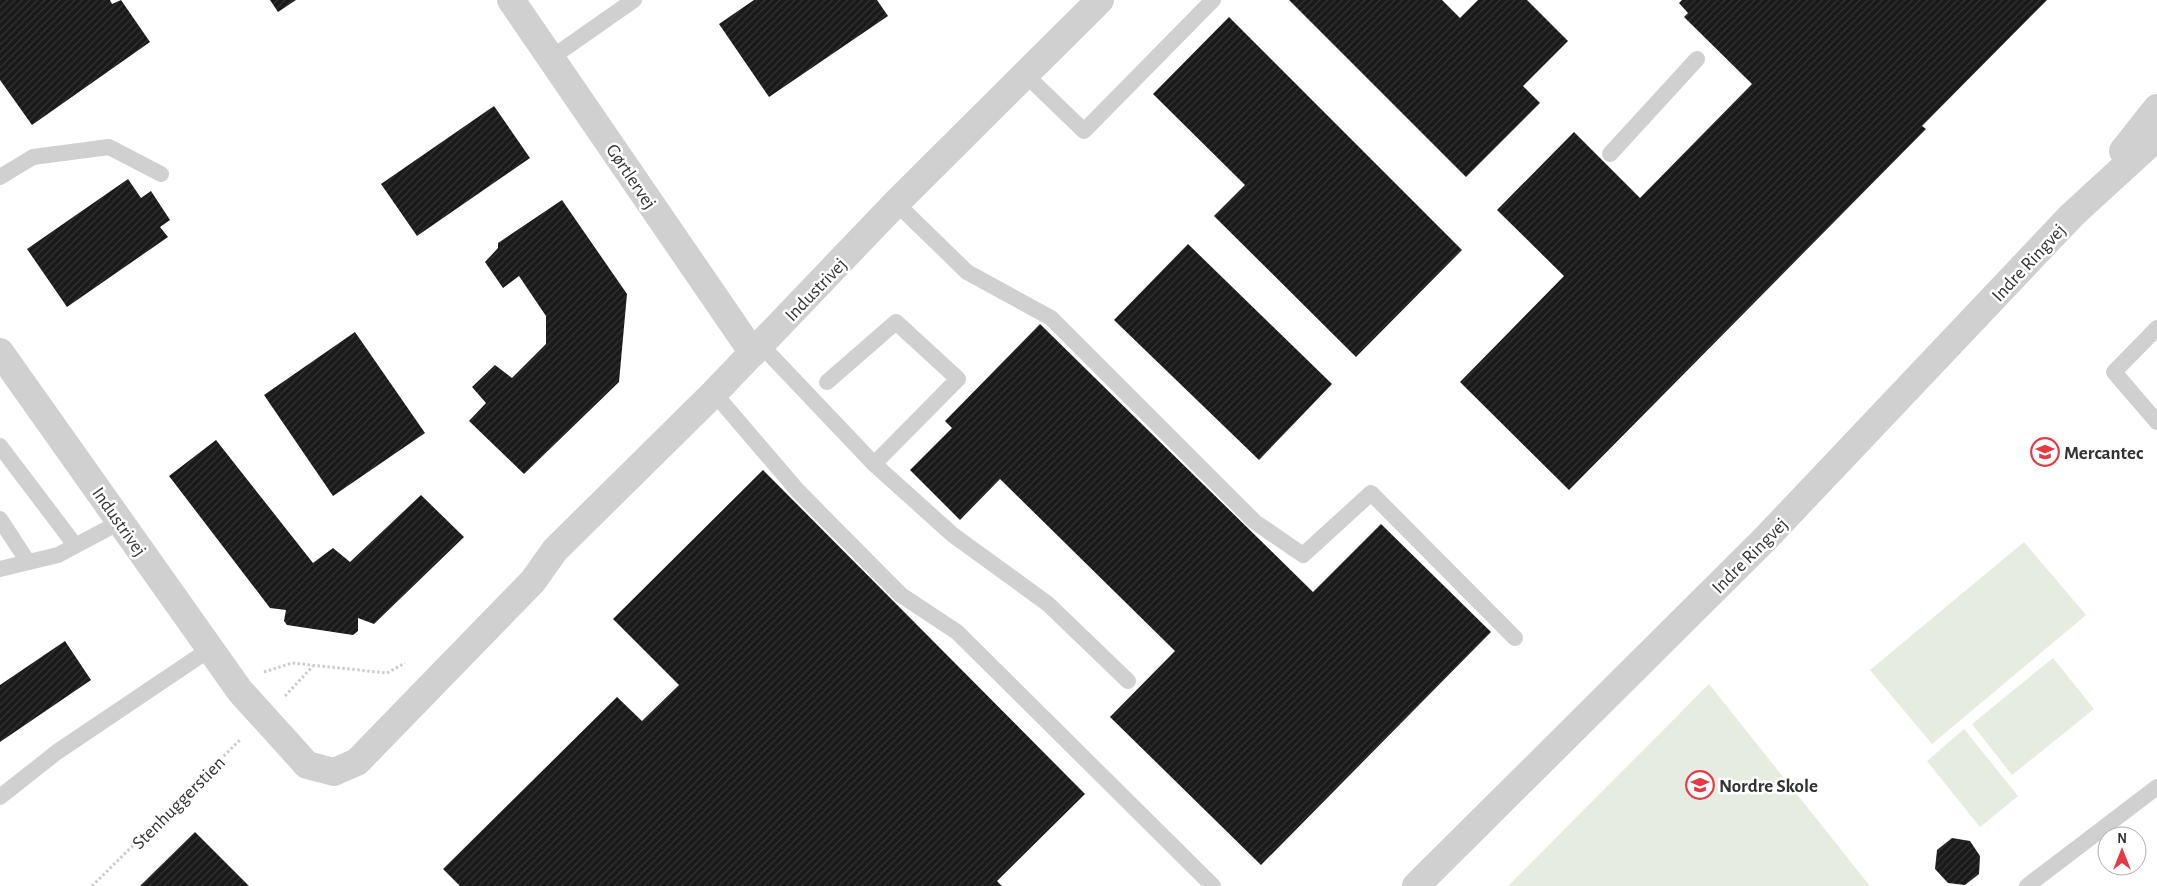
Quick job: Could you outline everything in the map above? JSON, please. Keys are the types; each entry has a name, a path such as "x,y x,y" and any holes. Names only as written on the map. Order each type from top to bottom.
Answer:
{"street":[{"name":"Gørtlervej","path":"511,0 757,349"},
{"name":"Industrivej","path":"0,352 240,691 307,765 334,772 358,762 534,581 555,550 714,393 896,203 1100,0"},
{"name":"Indre Ringvej","path":"2072,215 2157,108"},
{"name":"Indre Ringvej","path":"1416,886 1765,539 2072,215 2157,137"}],"lane":[{"path":"551,58 634,0"},
{"path":"1026,75 1084,131 1213,0"},
{"path":"1610,154 1697,59"},
{"path":"0,177 33,157 109,148 161,174"},
{"path":"896,203 967,272 1051,318 1263,528 1303,555 1371,493 1515,638"},
{"path":"827,382 896,322 958,379 874,464"},
{"path":"2157,328 2114,372 2157,422"},
{"path":"757,349 874,464 953,535 1048,604 1128,681"},
{"path":"714,393 798,490 901,595 957,632 1213,886"},
{"path":"0,446 75,545"},
{"path":"0,519 28,562"},
{"path":"0,569 58,555 120,522"},
{"path":"0,797 57,752 210,649"},
{"path":"2027,886 2157,787"}],"path":[{"path":"240,691 266,670 292,663 387,673 404,665 411,658"},
{"name":"Stenhuggerstien","path":"92,886 314,666"}],"shaded area":[{"path":"2024,542 2086,615 1932,744 1870,670"},
{"path":"2053,658 2094,709 2012,775 1972,724"},
{"name":"Nordre Skole","path":"1709,684 1870,886 1508,886"},
{"path":"1964,729 2018,796 1980,827 1927,761"}],"building":[{"path":"0,0 110,0 112,4 121,0 150,42 32,125 0,80"},
{"path":"270,0 296,0 278,12"},
{"path":"754,0 877,0 888,16 769,97 719,24"},
{"path":"1289,0 1442,0 1460,18 1478,0 1527,0 1568,41 1523,86 1540,103 1466,177"},
{"path":"1682,0 2047,0 1922,126 1926,129 1569,490 1460,382 1564,276 1497,210 1574,132 1640,198 1752,84 1684,17 1688,13 1679,3"},
{"path":"1229,17 1462,250 1356,357 1214,216 1245,185 1153,94"},
{"path":"494,106 530,158 417,236 381,184"},
{"path":"128,179 141,198 151,191 170,220 160,227 168,237 67,307 27,249"},
{"path":"562,200 627,294 619,382 524,474 469,421 486,403 472,387 495,365 512,378 546,344 546,316 519,276 503,288 485,262 498,248 498,243"},
{"path":"1188,244 1332,384 1259,460 1114,320"},
{"path":"1040,324 1313,592 1381,524 1491,632 1261,865 1110,717 1175,651 1000,479 960,520 910,470 952,428 945,421"},
{"path":"355,332 425,433 333,496 264,395"},
{"path":"216,440 313,563 333,548 350,562 421,495 464,537 374,624 358,618 358,631 353,635 287,625 284,621 286,610 270,608 169,476"},
{"path":"763,470 1085,794 997,881 1002,886 460,886 443,869 617,697 642,721 679,685 613,619"},
{"path":"65,641 91,680 0,742 0,685"},
{"path":"195,832 249,886 140,886"},
{"path":"1952,838 1970,841 1980,856 1979,874 1965,885 1948,883 1935,869 1937,850"}],"place":[{"name":"Mercantec","path":"2045,452"},
{"name":"Nordre Skole","path":"1700,785"}]}
